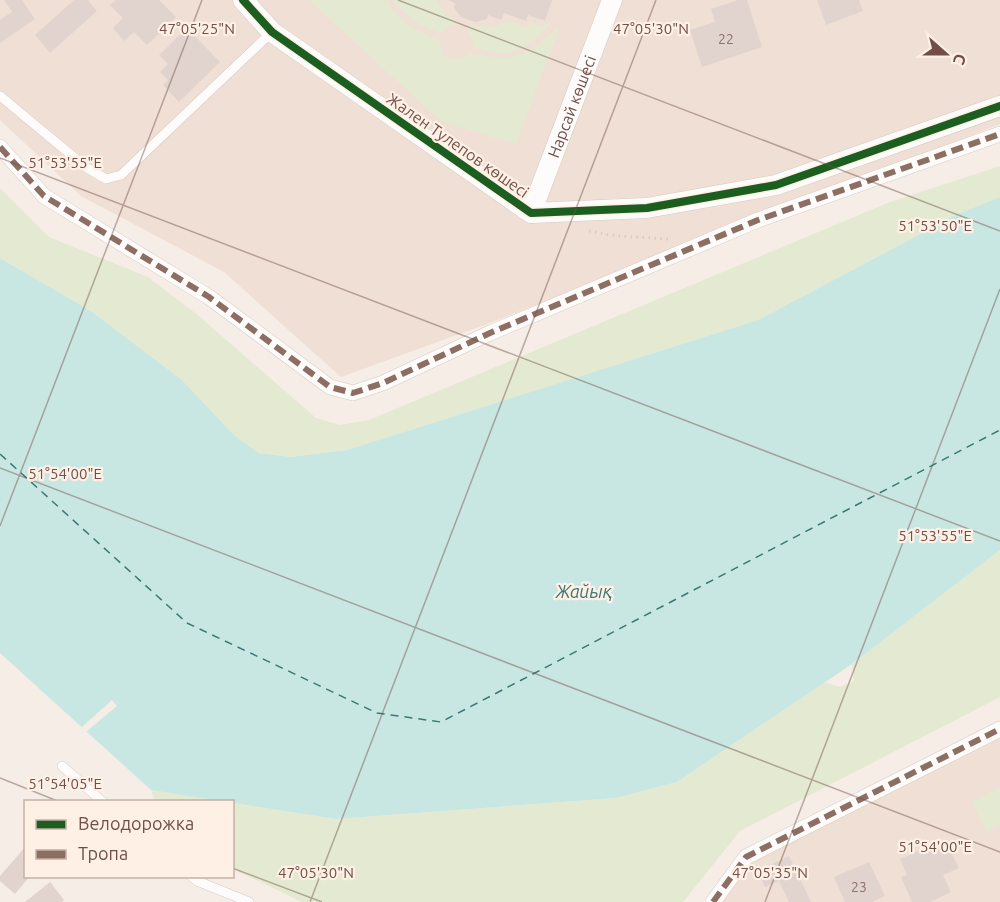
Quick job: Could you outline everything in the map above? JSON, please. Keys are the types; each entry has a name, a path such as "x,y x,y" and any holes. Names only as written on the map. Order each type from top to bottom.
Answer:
{"street":[{"name":"Жален Тулепов көшесі","path":"243,0 272,32 531,213 647,208 776,185 1000,106"},
{"name":"Нарсай көшесі","path":"531,213 612,0"},
{"path":"0,147 44,196 209,297 330,387 353,393 383,383 490,333 758,220 1000,134"},
{"path":"713,902 746,857 1000,729"}],"lane":[{"path":"0,96 87,168 106,179 121,175 272,32"},
{"path":"62,766 102,800"},
{"path":"193,878 249,902"}],"path":[{"path":"583,230 617,236 671,239"}],"shaded area":[{"path":"0,0 1000,0 1000,124 487,324 341,377 224,272 81,196 0,120"},
{"path":"1000,720 1000,902 705,902 751,846"}],"green space":[{"path":"309,0 387,0 402,20 439,40 442,55 453,58 463,57 470,52 498,58 520,55 560,26 516,144 441,121"},
{"path":"393,0 436,0 447,15 457,22 456,25 448,27 441,33 434,31 409,16"},
{"path":"552,19 543,31 524,47 502,54 474,47 467,29 469,26 495,27 507,21 528,28 530,22 543,27"},
{"path":"1000,166 1000,197 958,214 758,320 347,450 291,457 259,453 235,436 182,380 91,311 0,258 0,188 49,237 148,277 199,316 316,418 340,425 369,420 890,202"},
{"path":"1000,550 1000,697 740,831 683,902 302,902 234,869 234,803 336,819 616,798 677,782 825,682 840,687 854,681 852,664"},
{"path":"1000,788 1000,825 986,831 972,802"},
{"path":"151,790 218,800 155,800"}],"water":[{"name":"Жайық","path":"1000,197 1000,550 852,664 677,782 616,798 336,819 234,803 234,800 215,800 151,790 0,653 0,258 91,311 182,380 235,436 259,453 291,457 347,450 758,320 958,214"}],"pier":[{"path":"112,700 117,706 86,732 82,727"}],"building":[{"path":"4,0 22,0 35,19 0,43 0,20 12,12"},
{"path":"74,0 88,0 97,11 50,53 35,35"},
{"path":"116,0 159,0 176,17 147,45 134,32 124,41 113,28 123,18 110,5"},
{"path":"448,0 552,0 545,21 528,15 526,21 504,13 501,20 488,15 487,19 475,22 461,17 454,8 455,3"},
{"path":"738,0 747,0 762,47 702,67 690,30 715,22 711,9"},
{"path":"817,0 859,0 863,11 826,25"},
{"path":"187,28 220,62 179,102 163,85 168,80 160,72 168,64 159,55"},
{"path":"942,840 959,868 943,875 951,892 930,902 912,902 901,877 907,875 900,859"},
{"path":"24,848 24,878 28,878 15,894 0,881 0,876"},
{"path":"789,856 811,902 789,902 779,881 765,887 757,871"},
{"path":"869,862 885,896 872,902 845,902 834,877"},
{"path":"50,882 64,900 62,902 25,902"}],"ferry route":[{"path":"0,454 187,623 377,713 441,722 1000,430"}],"marked path":[{"path":"0,147 44,196 209,297 330,387 353,393 383,383 490,333 758,220 1000,134"},
{"path":"713,902 746,857 1000,729"}],"cycle path":[{"path":"243,0 272,32 531,213 647,208 776,185 1000,106"}]}
